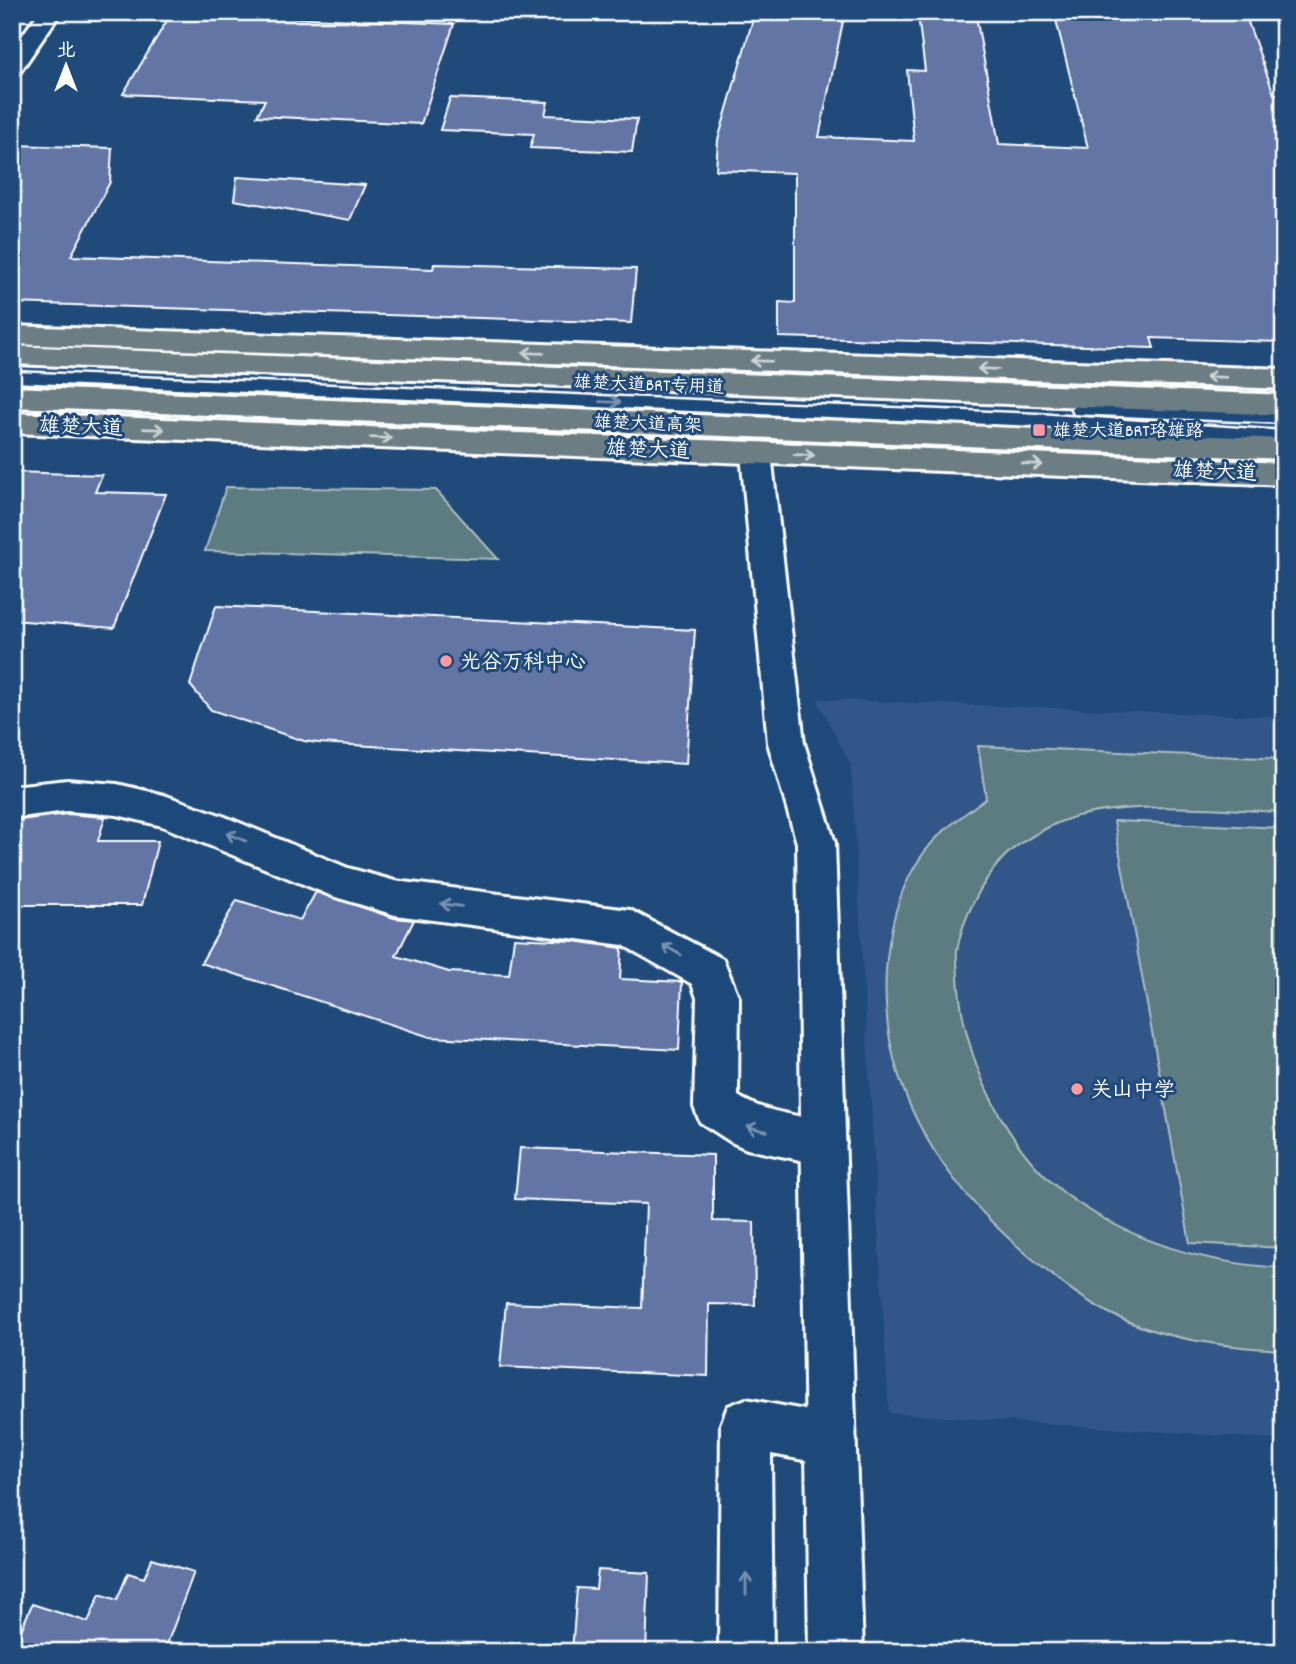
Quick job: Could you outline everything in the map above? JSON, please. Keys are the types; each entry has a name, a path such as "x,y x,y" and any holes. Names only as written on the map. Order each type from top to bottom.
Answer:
{"main road":[{"path":"12,335 1284,379"},
{"path":"12,348 116,359"},
{"path":"12,355 1284,405"},
{"name":"雄楚大道高架","path":"12,397 1284,449"},
{"name":"雄楚大道","path":"12,423 1284,474"}],"street":[{"path":"12,68 50,12"},
{"path":"756,454 786,743 816,843 836,1652"},
{"path":"12,802 36,797 111,798 143,802 187,816 362,891 395,898 630,928 708,972 718,998 716,1107 747,1127 824,1143"},
{"path":"746,1652 746,1424 831,1440"}],"lane":[{"name":"雄楚大道BRT专用道","path":"12,366 695,391 1284,418"},
{"name":"雄楚大道BRT专用道","path":"12,377 1037,419 1216,435 1284,437"}],"shaded area":[{"name":"关山中学","path":"817,699 1284,717 1284,1440 889,1413 851,766"}],"green space":[{"path":"226,487 436,490 498,559 205,551"},
{"path":"978,746 1284,759 1284,812 1134,808 1076,816 1034,835 1009,852 988,877 968,914 959,939 957,957 962,1008 979,1071 1009,1131 1028,1157 1050,1181 1075,1201 1149,1240 1228,1262 1284,1268 1284,1350 1239,1347 1173,1336 1130,1322 1086,1300 1043,1268 991,1222 938,1157 918,1121 902,1084 891,1044 886,1002 889,944 898,903 915,866 937,838 986,798"},
{"path":"1114,821 1284,828 1284,1248 1190,1243"}],"building":[{"path":"172,12 285,12 283,17 454,24 421,124 257,116 265,100 123,94"},
{"path":"755,12 845,12 819,137 914,141 907,70 925,71 918,15 976,16 999,144 1088,148 1054,12 1246,17 1274,94 1284,94 1284,342 1151,338 1154,348 779,337 779,302 795,303 795,173 716,170 718,140"},
{"path":"450,98 548,102 545,115 637,119 632,152 530,148 534,134 440,130"},
{"path":"12,145 112,148 110,182 71,256 433,269 434,264 636,269 631,323 12,303"},
{"path":"237,177 365,185 350,220 234,200"},
{"path":"12,472 102,475 95,492 166,494 114,628 12,620"},
{"name":"光谷万科中心","path":"216,606 695,630 686,764 318,743 304,741 211,710 190,685"},
{"path":"67,814 105,817 98,841 158,841 142,905 12,905 12,821"},
{"path":"316,892 394,918 414,920 396,956 449,972 509,975 514,938 574,941 622,948 620,979 682,982 679,1050 430,1037 201,963 237,900 300,920"},
{"path":"520,1148 713,1155 713,1221 754,1222 755,1305 709,1304 708,1376 500,1367 506,1303 642,1308 646,1204 515,1199"},
{"path":"152,1559 194,1572 164,1652 12,1652 32,1604 88,1622 100,1594 117,1600 128,1573 144,1578"},
{"path":"598,1570 649,1573 646,1652 572,1652 577,1588 596,1589"}],"place":[{"name":"雄楚大道BRT珞雄路","path":"1039,430"},
{"name":"光谷万科中心","path":"446,661"},
{"name":"关山中学","path":"1077,1089"}]}
